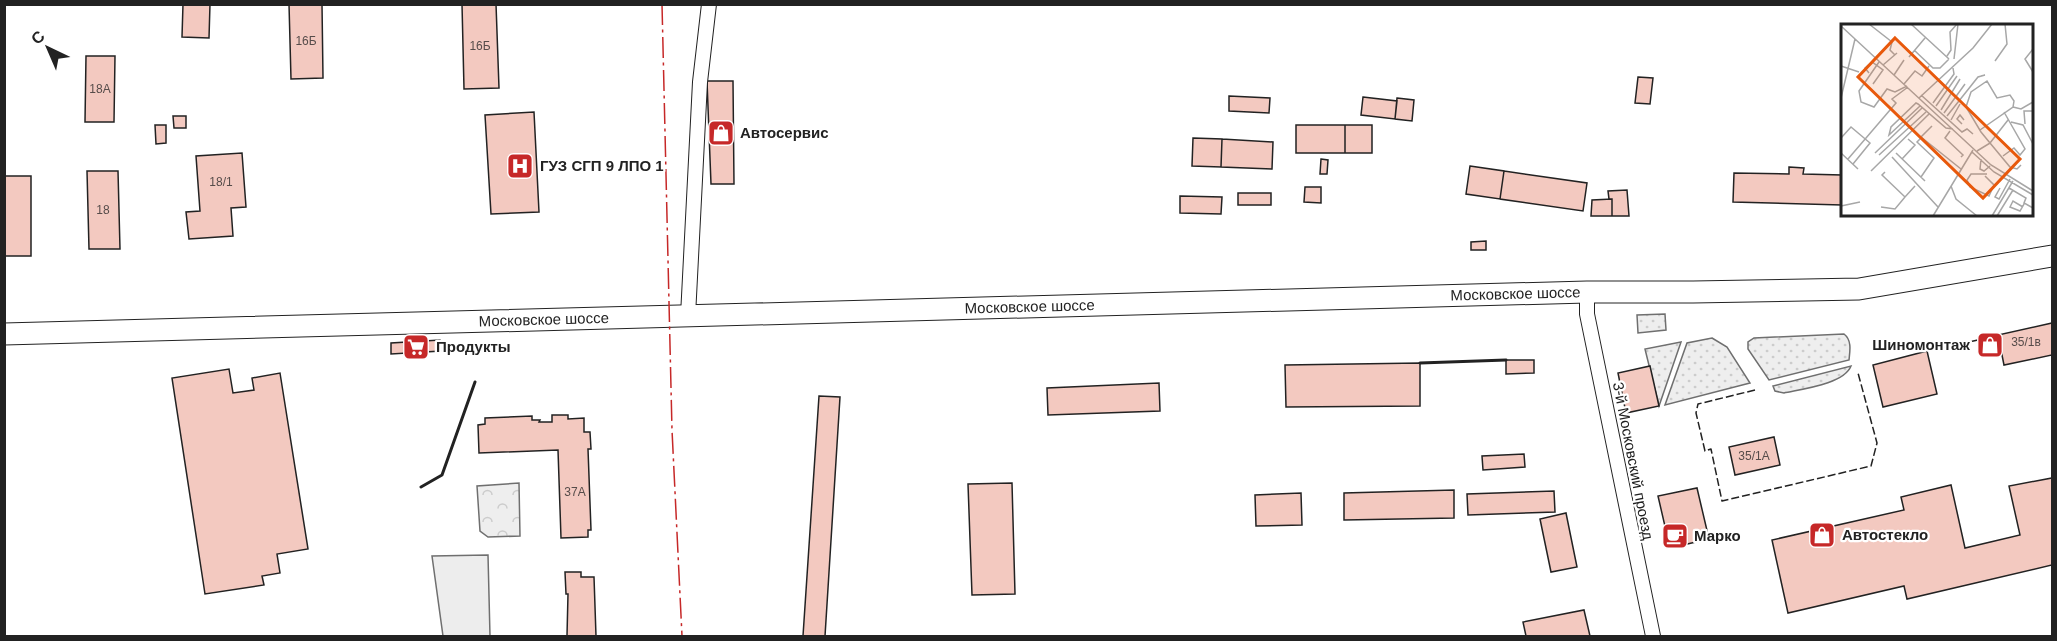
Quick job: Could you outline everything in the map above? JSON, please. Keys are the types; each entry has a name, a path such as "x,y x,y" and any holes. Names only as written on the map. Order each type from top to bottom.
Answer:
{"main road":[{"name":"Московское шоссе","path":"4,334 1587,292 1859,289 2052,256"}],"street":[{"path":"688,316 700,82 709,4"},
{"name":"3-й Московский проезд","path":"1587,292 1587,314 1653,636"}],"green space":[{"path":"1665,314 1666,330 1638,333 1637,315"},
{"path":"1844,334 1849,342 1849,360 1769,380 1748,349 1748,342 1754,338"},
{"path":"1712,338 1727,347 1750,383 1665,405 1687,343"},
{"path":"1681,342 1659,406 1645,349"},
{"path":"1851,366 1840,377 1811,387 1784,393 1775,391 1773,386"},
{"path":"519,483 520,536 488,537 480,531 477,486"}],"shaded area":[{"path":"488,555 490,636 443,636 432,556"}],"building":[{"path":"183,4 210,4 209,38 182,37"},
{"path":"289,4 322,4 323,78 291,79"},
{"path":"462,4 496,4 499,88 464,89"},
{"path":"86,56 115,56 114,122 85,122"},
{"path":"1638,77 1653,78 1650,104 1635,103"},
{"name":"Автосервис","path":"707,81 733,81 734,184 711,184"},
{"path":"1229,96 1270,98 1269,113 1229,111"},
{"path":"1363,97 1397,101 1395,119 1361,115"},
{"path":"1397,98 1414,100 1412,121 1395,119"},
{"path":"534,112 539,212 491,214 485,115"},
{"path":"173,116 186,116 186,128 174,128"},
{"path":"155,125 166,125 166,143 156,144"},
{"path":"1296,125 1345,125 1345,153 1296,153"},
{"path":"1345,125 1372,125 1372,153 1345,153"},
{"path":"1193,138 1222,139 1221,167 1192,166"},
{"path":"1222,139 1273,142 1272,169 1221,167"},
{"path":"242,153 246,207 231,208 233,236 189,239 186,212 200,211 196,156"},
{"path":"1321,159 1328,160 1327,174 1320,174"},
{"path":"1470,166 1504,171 1500,199 1466,194"},
{"path":"1789,167 1804,168 1803,174 1841,175 1841,205 1733,202 1734,173 1789,174"},
{"path":"87,171 118,171 120,249 89,249"},
{"path":"1504,171 1587,183 1583,211 1500,199"},
{"path":"4,176 31,176 31,256 4,256"},
{"path":"1305,187 1321,187 1321,203 1304,202"},
{"path":"1627,190 1629,216 1612,216 1612,199 1609,199 1608,191"},
{"path":"1238,193 1271,193 1271,205 1238,205"},
{"path":"1180,196 1222,197 1221,214 1180,213"},
{"path":"1612,199 1612,216 1591,216 1592,200"},
{"path":"1486,241 1486,250 1471,250 1471,242"},
{"path":"2052,323 2052,355 2004,365 1998,335"},
{"name":"Шиномонтаж","path":"1998,335 2001,349 1982,355 1978,340"},
{"name":"Продукты","path":"440,340 441,351 391,354 391,343"},
{"path":"1927,351 1937,394 1883,407 1873,365"},
{"path":"1506,360 1534,360 1534,373 1506,374"},
{"path":"1420,363 1420,406 1286,407 1285,365"},
{"path":"1650,366 1659,406 1626,413 1618,373"},
{"path":"229,369 233,393 254,390 252,378 280,373 308,549 277,554 280,573 262,576 264,585 205,594 172,378"},
{"path":"1159,383 1160,411 1048,415 1047,388"},
{"path":"819,396 840,397 825,636 803,636"},
{"path":"552,415 568,415 568,419 584,418 584,432 590,432 591,449 588,449 591,530 588,530 588,537 561,538 558,450 479,453 478,425 485,424 485,418 532,416 532,420 552,422"},
{"path":"1774,437 1780,465 1735,475 1729,447"},
{"path":"1524,454 1525,467 1483,470 1482,456"},
{"path":"2052,478 2052,565 1907,599 1904,586 1788,613 1772,540 1904,510 1901,497 1951,485 1965,548 2020,535 2009,486"},
{"path":"1012,483 1015,594 972,595 968,484"},
{"path":"1697,488 1709,539 1670,548 1658,496"},
{"path":"1454,490 1454,518 1344,520 1344,493"},
{"path":"1554,491 1555,512 1468,515 1467,494"},
{"path":"1301,493 1302,525 1256,526 1255,495"},
{"path":"1566,513 1577,567 1551,572 1540,519"},
{"path":"565,572 581,572 581,577 594,577 596,636 567,636 568,594 566,594"},
{"path":"1584,610 1590,636 1526,636 1523,622"}],"fence":[{"path":"1927,351 1978,340"},
{"path":"1755,390 1698,404 1696,413 1705,451 1711,449 1722,501 1871,466 1877,443 1858,373"}],"wall":[{"path":"1420,363 1506,360"},
{"path":"421,487 442,475 475,382"}],"power":[{"path":"662,4 672,430 682,636"}],"place":[{"name":"Автосервис","path":"721,133"},
{"name":"ГУЗ СГП 9 ЛПО 1","path":"520,166"},
{"name":"Шиномонтаж","path":"1990,345"},
{"name":"Продукты","path":"416,347"},
{"name":"Автостекло","path":"1822,535"},
{"name":"Марко","path":"1675,536"}]}
